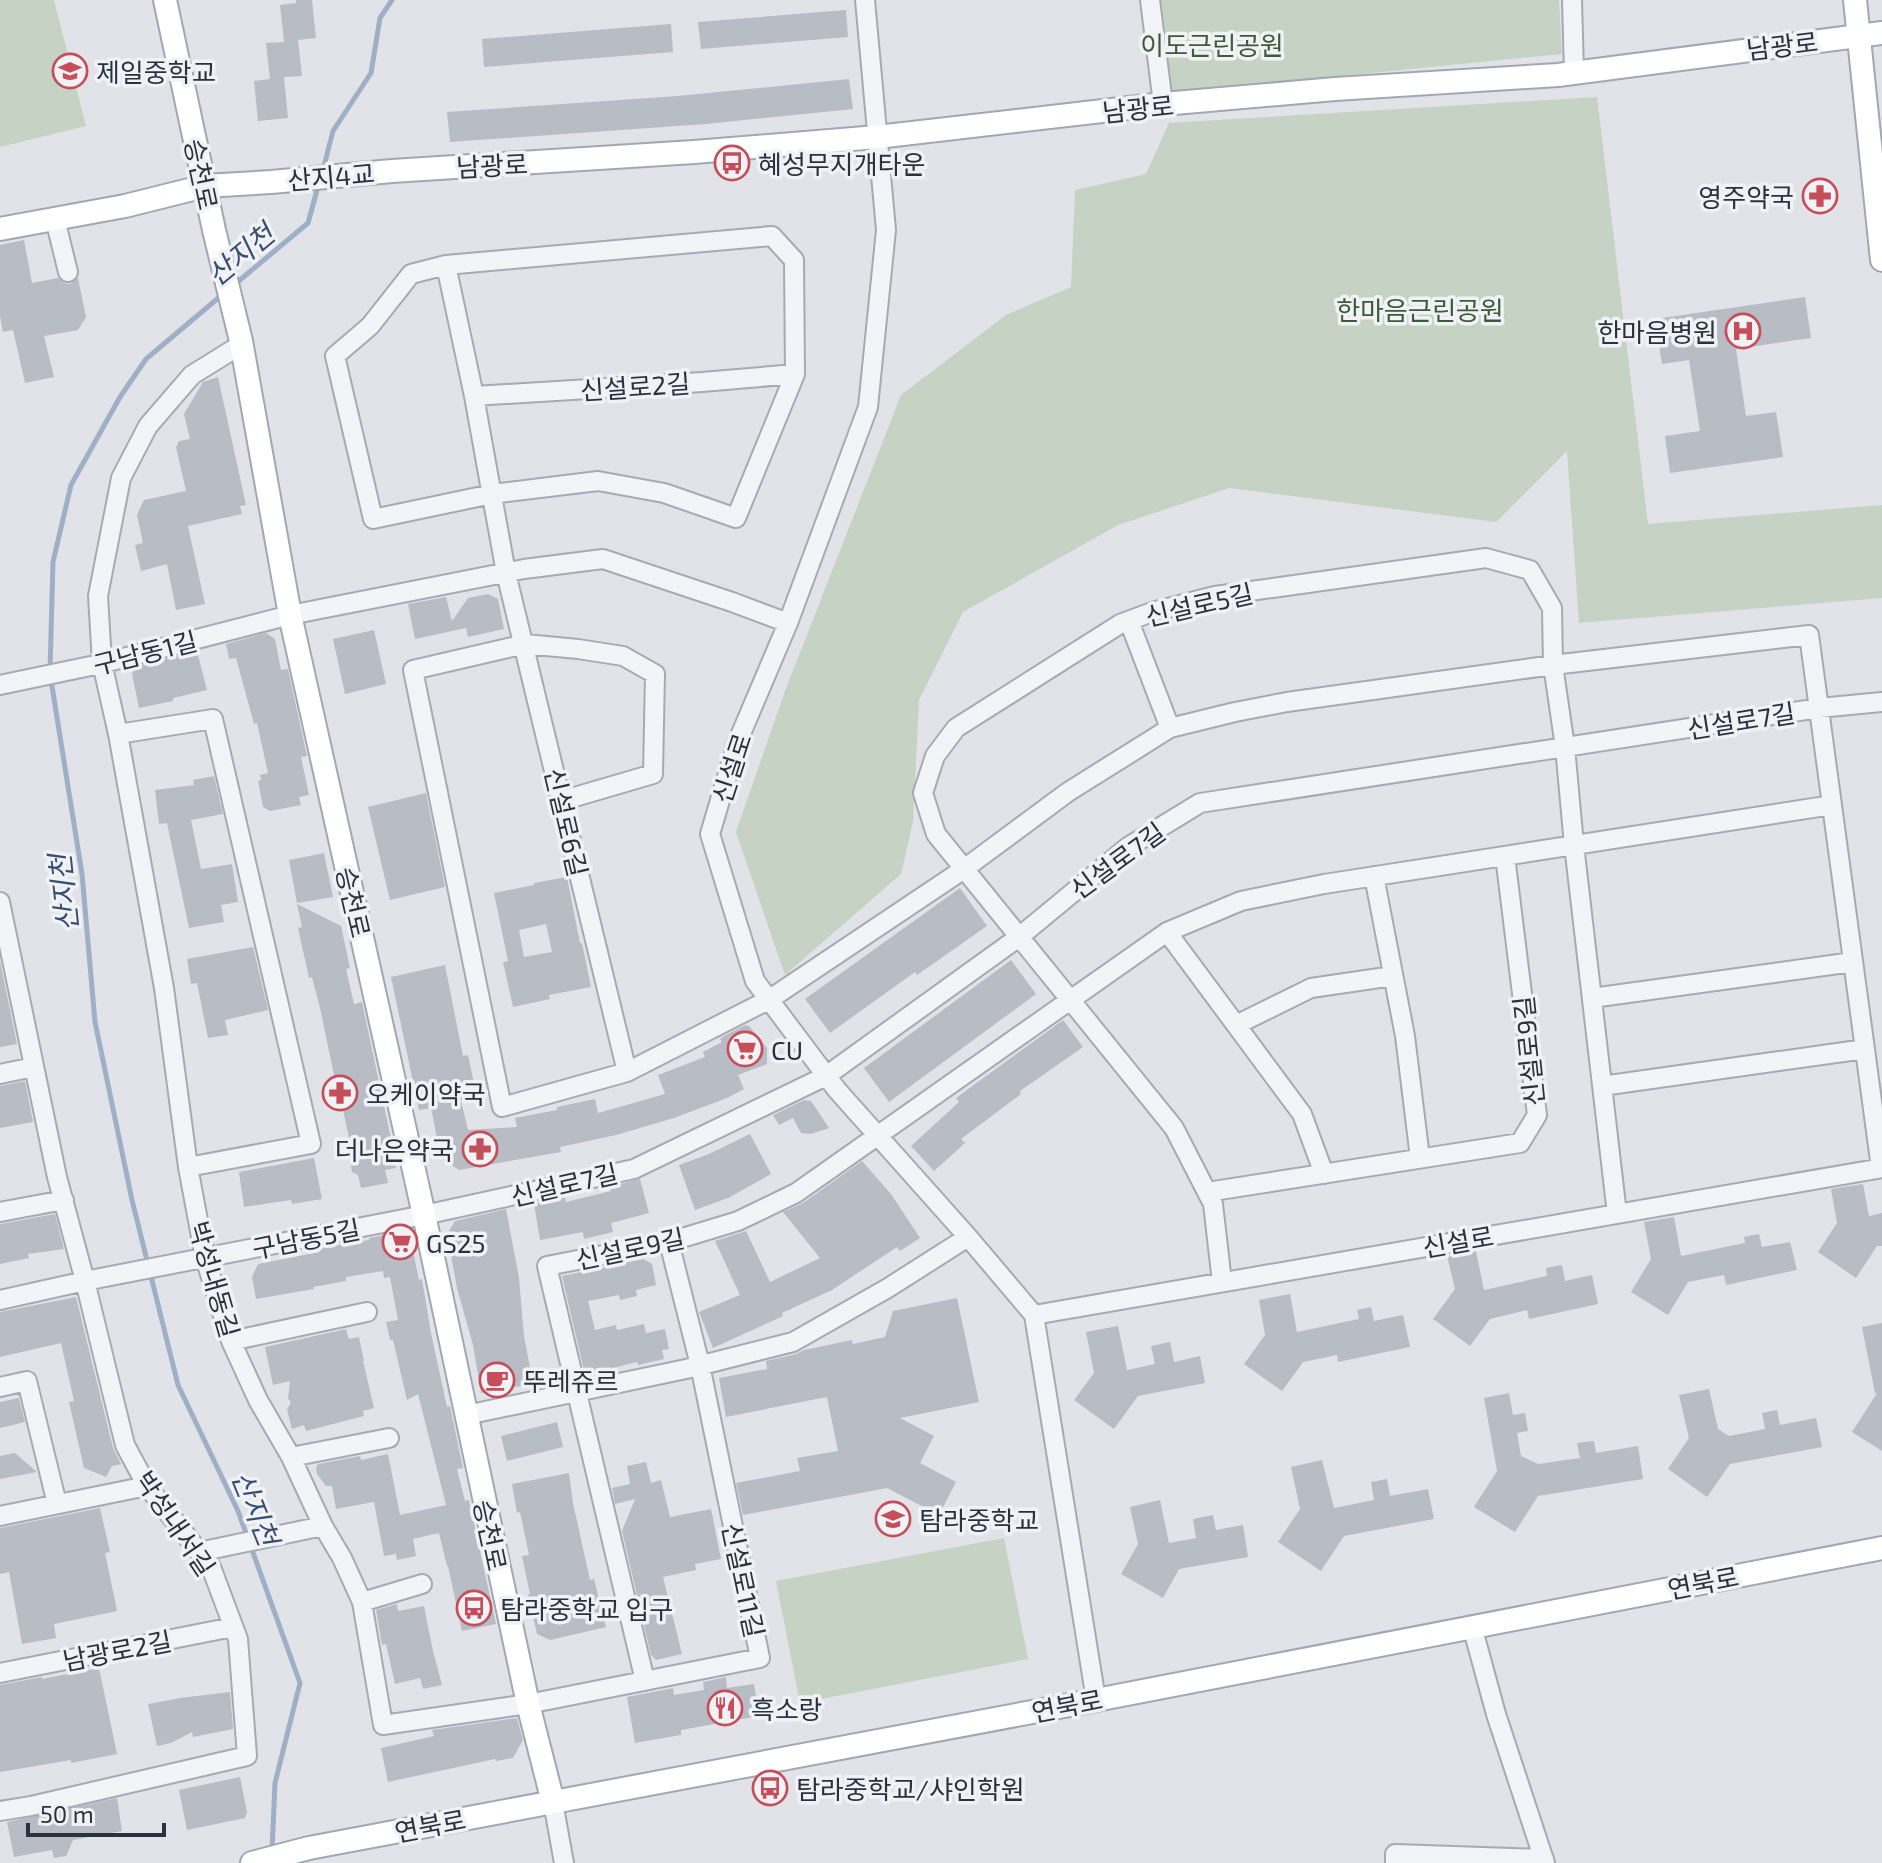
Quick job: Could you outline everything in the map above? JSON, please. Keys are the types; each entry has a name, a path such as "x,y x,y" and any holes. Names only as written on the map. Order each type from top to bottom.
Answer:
{"main road":[{"name":"승천로","path":"165,0 214,230 242,342 290,615 424,1215 528,1704 553,1802"},
{"path":"1855,0 1882,260"},
{"name":"남광로","path":"392,171 877,137 1163,104 1558,75 1882,33"},
{"name":"산지4교","path":"205,186 392,171"},
{"path":"0,229 125,206 205,186"},
{"name":"연북로","path":"252,1863 310,1856 553,1802 1882,1548"}],"street":[{"name":"신설로","path":"865,0 886,230 868,407 788,623 737,743 710,834 755,981 826,1076 877,1135 1034,1315 1882,1168"},
{"path":"1150,0 1163,104"},
{"path":"1572,0 1574,72"},
{"path":"55,219 68,272"},
{"path":"772,236 794,260 795,374 736,518 664,493 598,481 492,494 373,519 335,356 370,326 411,274 446,265 772,236"},
{"path":"446,265 474,396 506,573"},
{"name":"박성내동길","path":"242,342 192,375 148,426 121,478 98,596 101,664 118,734 164,988 197,1259 258,1400 291,1457 362,1602 383,1725 528,1704"},
{"name":"신설로2길","path":"474,396 795,374"},
{"name":"신설로5길","path":"964,869 936,834 923,793 935,756 956,728 1120,624 1152,612 1215,596 1486,558 1530,570 1552,608 1553,665 1565,747 1617,1214"},
{"name":"구남동1길","path":"0,685 101,664 290,615 506,573 603,559 788,623"},
{"name":"신설로6길","path":"506,573 627,1072"},
{"path":"1129,621 1170,728"},
{"path":"561,801 653,774 655,674 623,656 525,644 413,670 502,1107 627,1072 770,999 964,869 1068,792 1170,728 1287,702 1553,665 1809,635 1882,1168"},
{"name":"신설로7길","path":"424,1215 634,1169 826,1076 1019,937 1128,847 1200,803 1819,708 1882,702"},
{"path":"118,734 213,719 311,1144 188,1167"},
{"name":"신설로9길","path":"645,1681 547,1266 669,1242 738,1221 796,1193 1167,932 1241,901 1324,884 1832,805"},
{"name":"신설로9길","path":"1207,1192 1520,1143 1537,1115 1505,856"},
{"path":"964,869 1174,1128 1213,1204 1222,1282"},
{"path":"1374,876 1405,1036 1420,1158"},
{"name":"박성내서길","path":"0,1811 247,1756 238,1639 211,1567 147,1486 125,1445 64,1200 1,913"},
{"path":"1167,932 1302,1114 1324,1174"},
{"path":"1592,998 1853,962"},
{"path":"1236,1025 1311,988 1393,976"},
{"path":"1602,1086 1865,1049"},
{"path":"0,1074 34,1067"},
{"path":"0,1212 64,1200"},
{"name":"구남동5길","path":"0,1300 424,1215"},
{"path":"466,1415 686,1369 793,1342 888,1288 968,1237"},
{"path":"669,1242 700,1365"},
{"path":"231,1341 367,1312"},
{"path":"1034,1315 1096,1700"},
{"name":"신설로11길","path":"528,1704 760,1658 700,1365"},
{"path":"0,1387 27,1381 57,1504"},
{"path":"291,1457 389,1438"},
{"path":"0,1516 147,1486"},
{"path":"199,1552 323,1526"},
{"path":"362,1602 422,1584"},
{"path":"1395,1863 1395,1854 1544,1861 1496,1714 1472,1626"},
{"name":"남광로2길","path":"0,1673 233,1627"},
{"path":"553,1802 564,1863"}],"green space":[{"path":"0,0 54,0 86,126 0,147"},
{"name":"이도근린공원","path":"1161,0 1559,0 1562,54 1172,93"},
{"name":"한마음근린공원","path":"1597,97 1648,524 1882,505 1882,598 1579,623 1567,451 1496,522 1229,488 1118,525 963,612 919,700 913,822 901,874 785,975 736,832 785,691 901,395 1006,315 1071,287 1075,190 1146,174 1169,123"},
{"path":"1004,1538 1028,1659 800,1703 776,1581"}],"building":[{"path":"296,0 312,0 316,38 298,40 302,76 284,77 288,118 258,121 254,81 270,79 266,43 284,42 280,5 296,3"},
{"path":"846,10 848,37 701,49 698,22"},
{"path":"671,24 673,52 484,67 482,39"},
{"path":"849,79 853,109 706,124 450,142 447,112 678,96"},
{"path":"24,240 32,283 58,278 70,284 78,278 86,317 78,330 44,336 54,377 25,383 13,330 3,332 0,316 0,245"},
{"path":"1805,297 1811,338 1736,349 1746,416 1776,412 1783,457 1670,473 1665,436 1700,431 1689,360 1662,364 1655,319"},
{"path":"218,377 246,505 240,506 242,514 188,526 205,604 176,610 167,564 141,571 135,545 143,543 137,515 144,500 186,491 176,447 179,441 190,439 184,414 203,382"},
{"path":"488,594 498,599 504,629 468,637 466,628 415,639 408,604 446,597 452,621 468,598"},
{"path":"374,630 386,684 345,694 333,639"},
{"path":"266,633 275,639 281,670 288,669 307,756 301,757 309,795 299,797 301,805 270,811 263,807 258,781 261,780 260,775 268,773 257,723 254,724 236,658 229,659 226,644"},
{"path":"197,651 207,690 139,708 132,674 135,667"},
{"path":"214,776 223,814 191,820 201,869 232,864 238,902 221,905 224,922 189,928 167,823 159,824 155,790 194,785 193,780"},
{"path":"426,793 445,887 390,900 368,807"},
{"path":"324,853 333,897 297,903 289,860"},
{"path":"567,877 591,987 549,995 550,999 513,1007 503,962 508,961 494,893","holes":["546,924 552,952 524,957 519,930"]},
{"path":"960,888 987,926 917,975 915,972 830,1033 805,999"},
{"path":"297,904 341,926 354,1004 362,1002 390,1134 396,1168 385,1170 388,1183 361,1188 358,1175 352,1172 347,1144 350,1143 320,1008 312,977 309,978 298,928 302,927"},
{"path":"253,947 268,1010 225,1020 228,1035 208,1038 197,983 191,984 187,959"},
{"path":"1011,960 1036,994 889,1102 864,1068"},
{"path":"0,961 17,1044 0,1047"},
{"path":"445,965 463,1056 468,1055 477,1098 461,1101 468,1130 517,1127 515,1118 595,1099 598,1113 665,1094 658,1075 705,1057 703,1052 745,1025 767,1048 767,1064 738,1075 744,1089 674,1118 560,1147 561,1152 459,1170 441,1158 431,1108 419,1110 391,977"},
{"path":"1063,1020 1083,1047 1020,1091 1021,1094 961,1139 965,1143 934,1171 911,1146 959,1102 956,1098"},
{"path":"25,1081 33,1122 0,1128 0,1086"},
{"path":"804,1100 811,1101 829,1128 811,1134 801,1133 793,1118 779,1125 773,1115"},
{"path":"750,1134 771,1174 728,1198 695,1210 679,1165"},
{"path":"314,1158 322,1199 244,1207 239,1172"},
{"path":"862,1161 891,1194 920,1238 900,1251 897,1247 832,1290 713,1348 699,1312 740,1295 715,1241 746,1231 770,1282 820,1258 783,1212 803,1203"},
{"path":"640,1179 649,1213 611,1223 613,1232 584,1239 583,1232 540,1240 534,1203 565,1197 566,1202 611,1191 609,1187"},
{"path":"1863,1184 1869,1216 1882,1213 1882,1246 1877,1246 1856,1278 1818,1252 1837,1223 1831,1189"},
{"path":"506,1209 533,1384 481,1393 447,1234 455,1221"},
{"path":"55,1214 64,1249 28,1254 29,1258 0,1264 0,1224"},
{"path":"1674,1217 1681,1256 1745,1243 1744,1237 1759,1234 1762,1247 1790,1242 1797,1270 1726,1285 1724,1275 1688,1282 1668,1315 1631,1292 1651,1259 1644,1222"},
{"path":"396,1233 411,1241 419,1280 422,1279 447,1407 450,1406 463,1468 457,1469 465,1501 469,1500 496,1624 462,1631 439,1533 413,1539 416,1556 397,1560 396,1554 384,1556 374,1502 336,1509 332,1486 326,1486 317,1474 318,1464 388,1454 400,1515 446,1505 418,1394 407,1400 393,1340 390,1340 386,1322 398,1320 390,1277 384,1278 383,1271 346,1277 346,1281 314,1289 256,1299 252,1277 258,1264"},
{"path":"1476,1251 1484,1290 1547,1276 1546,1268 1562,1265 1565,1281 1592,1275 1598,1304 1529,1319 1527,1310 1490,1319 1470,1346 1433,1319 1455,1289 1447,1256"},
{"path":"643,1259 652,1264 656,1285 636,1290 637,1296 620,1300 619,1295 588,1301 595,1330 616,1325 617,1330 644,1324 646,1333 665,1329 669,1349 662,1350 664,1359 638,1365 637,1362 585,1375 562,1276"},
{"path":"1290,1294 1297,1332 1359,1319 1357,1310 1371,1307 1374,1321 1403,1315 1410,1347 1338,1362 1337,1355 1303,1362 1282,1391 1244,1364 1265,1335 1259,1300"},
{"path":"76,1297 113,1448 121,1464 112,1466 106,1477 84,1468 69,1402 74,1401 61,1343 0,1357 0,1312"},
{"path":"957,1298 979,1402 900,1418 934,1436 920,1463 956,1482 939,1515 887,1488 743,1515 736,1483 800,1471 797,1458 838,1451 827,1397 726,1417 719,1378 767,1369 766,1361 804,1350 885,1337 893,1311"},
{"path":"1882,1323 1882,1451 1852,1432 1877,1393 1862,1327"},
{"path":"1118,1326 1127,1370 1155,1364 1151,1346 1170,1342 1174,1362 1200,1356 1205,1383 1138,1396 1114,1429 1074,1400 1094,1373 1086,1332"},
{"path":"346,1329 349,1339 359,1337 374,1408 363,1411 364,1416 306,1431 304,1425 292,1429 287,1410 291,1402 288,1399 290,1381 273,1385 265,1347"},
{"path":"1709,1389 1718,1429 1729,1436 1765,1429 1762,1413 1777,1410 1780,1425 1816,1418 1822,1447 1730,1464 1707,1497 1668,1469 1689,1438 1679,1395"},
{"path":"1509,1393 1513,1415 1525,1413 1528,1431 1517,1433 1521,1456 1538,1464 1580,1458 1577,1443 1594,1441 1596,1453 1638,1446 1643,1479 1538,1496 1515,1532 1474,1507 1497,1471 1484,1398"},
{"path":"19,1398 25,1422 0,1428 0,1402"},
{"path":"557,1422 563,1447 507,1461 501,1436"},
{"path":"15,1453 37,1472 0,1479 0,1456"},
{"path":"1322,1460 1334,1508 1374,1500 1371,1482 1387,1479 1390,1496 1428,1489 1434,1519 1344,1536 1321,1571 1278,1542 1300,1509 1291,1467"},
{"path":"646,1462 651,1483 661,1480 670,1517 711,1509 721,1559 695,1564 696,1570 663,1577 682,1654 656,1660 651,1655 622,1531 635,1499 615,1504 612,1488 630,1484 627,1466"},
{"path":"569,1473 590,1580 594,1579 606,1627 550,1640 537,1634 522,1556 529,1555 512,1484"},
{"path":"1160,1500 1169,1543 1196,1538 1193,1519 1213,1515 1216,1530 1243,1525 1248,1557 1179,1569 1163,1598 1121,1574 1138,1544 1130,1507"},
{"path":"100,1508 110,1552 105,1553 117,1611 54,1624 56,1638 22,1644 9,1572 0,1574 0,1528"},
{"path":"397,1604 398,1611 424,1606 442,1685 423,1689 420,1678 395,1684 386,1644 382,1645 376,1610"},
{"path":"99,1668 117,1754 0,1772 0,1685"},
{"path":"726,1677 727,1688 754,1684 759,1716 681,1730 681,1735 635,1743 627,1697 673,1688 674,1695 704,1690 703,1682"},
{"path":"230,1692 233,1729 193,1737 192,1732 171,1743 157,1746 148,1704"},
{"path":"517,1718 523,1740 513,1758 495,1759 388,1782 381,1748 434,1736 432,1730"},
{"path":"240,1777 247,1812 245,1818 187,1830 179,1790"},
{"path":"117,1798 122,1831 73,1840 66,1856 54,1858 52,1850 14,1857 7,1822"}],"waterway":[{"name":"산지천","path":"323,170 333,131 371,73 380,18 392,0"},
{"name":"산지천","path":"234,285 308,223 319,183"},
{"name":"산지천","path":"50,670 53,562 71,485 120,397 146,359 223,294"},
{"name":"산지천","path":"51,680 82,874 95,1022 132,1200 178,1385 238,1511 300,1683 275,1783 272,1850"}],"place":[{"name":"제일중학교","path":"70,71"},
{"name":"혜성무지개타운","path":"732,163"},
{"name":"영주약국","path":"1820,196"},
{"name":"한마음병원","path":"1743,331"},
{"name":"CU","path":"745,1049"},
{"name":"오케이약국","path":"340,1093"},
{"name":"더나은약국","path":"480,1149"},
{"name":"GS25","path":"400,1242"},
{"name":"뚜레쥬르","path":"497,1380"},
{"name":"탐라중학교","path":"893,1519"},
{"name":"탐라중학교 입구","path":"474,1608"},
{"name":"흑소랑","path":"725,1708"},
{"name":"탐라중학교/샤인학원","path":"770,1788"}]}
